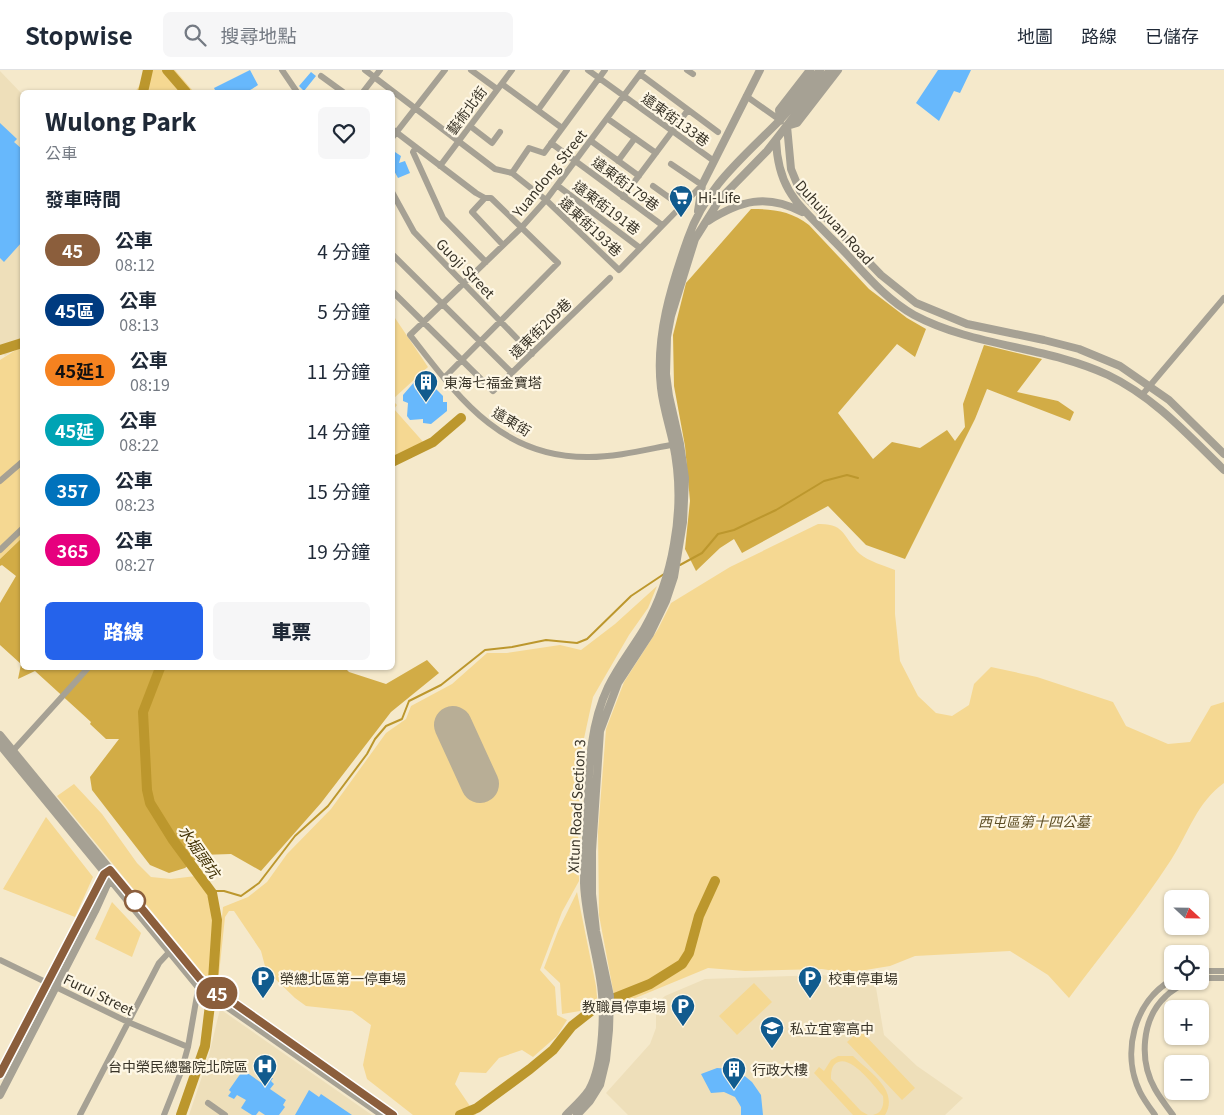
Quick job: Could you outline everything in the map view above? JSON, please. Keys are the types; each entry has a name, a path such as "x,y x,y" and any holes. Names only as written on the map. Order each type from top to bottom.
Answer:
{"street":[{"path":"282,70 297,90"},
{"path":"365,70 392,90"},
{"path":"364,90 380,70"},
{"path":"395,132 445,70"},
{"path":"471,70 538,110 562,128"},
{"name":"藝術北街","path":"440,166 512,70"},
{"path":"538,110 567,70"},
{"name":"遠東街133巷","path":"588,70 714,161"},
{"path":"512,173 529,148 544,153 605,70"},
{"path":"760,70 702,185 698,213 704,224 731,207 741,203 760,201 792,207 812,219"},
{"name":"Duhuiyuan Road","path":"810,70 779,110 780,120 775,141 785,186 800,207 876,286 914,315 956,332 1077,362 1109,376 1155,404 1224,470"},
{"path":"698,213 717,184 780,120 820,70"},
{"path":"787,126 830,70"},
{"path":"787,126 797,123 838,70"},
{"path":"642,72 718,132"},
{"name":"Yuandong Street","path":"464,284 521,228 558,186 642,72"},
{"path":"321,76 340,90"},
{"path":"395,92 495,169 512,173 546,200"},
{"path":"746,96 787,126"},
{"path":"623,197 688,110"},
{"path":"608,118 656,153"},
{"path":"470,126 492,143 500,132"},
{"name":"Duhuiyuan Road","path":"787,126 788,155 794,180 800,191 881,275 916,304 967,324 1044,340 1079,350 1120,366 1169,400 1224,454"},
{"name":"Xitun Road Section 3","path":"566,1115 589,1090 593,1080 599,1059 602,1024 603,998 601,980 586,909 584,882 592,738 608,686 659,599 669,568 677,525 679,488 677,444 666,374 667,337 687,262 704,224 719,200 787,126"},
{"path":"395,134 416,147 476,194 488,198 558,263 444,378"},
{"path":"618,161 635,138"},
{"path":"591,141 639,176"},
{"name":"遠東街179巷","path":"551,143 662,226"},
{"path":"416,147 413,152 443,218 486,262"},
{"path":"714,161 712,172 715,175 719,176 733,168"},
{"path":"671,164 702,185"},
{"path":"640,248 702,185"},
{"name":"遠東街191巷","path":"558,186 640,248"},
{"path":"653,186 681,206"},
{"name":"Guoji Street","path":"395,197 414,232 532,354"},
{"path":"488,198 472,212 503,245"},
{"name":"遠東街193巷","path":"546,200 619,270 640,248"},
{"name":"Xitun Road Section 3","path":"577,1115 590,1101 600,1085 606,1060 609,1030 610,996 596,931 592,894 592,851 600,731 618,683 650,634 666,601 674,577 683,522 685,478 661,391 661,339 679,265 698,213"},
{"path":"395,257 512,373"},
{"name":"遠東街209巷","path":"395,293 493,391 610,278"},
{"name":"遠東街","path":"464,284 410,335 444,378 490,426 508,437 537,449 568,456 589,457 677,444"},
{"path":"1142,395 1224,298"},
{"path":"0,481 20,464"},
{"path":"0,550 20,531"},
{"path":"11,753 86,670"},
{"path":"0,735 11,753 199,983 383,1115"},
{"path":"0,745 11,753"},
{"path":"107,872 110,880 171,949"},
{"path":"0,1074 107,872"},
{"path":"0,1095 110,880"},
{"path":"80,1115 159,963 171,949"},
{"name":"Furui Street","path":"0,960 128,1022 188,1048"},
{"path":"1209,971 1224,971"},
{"path":"1209,978 1224,978"},
{"path":"164,1115 188,1048 199,983"},
{"path":"1155,1115 1140,1091 1132,1058 1132,1043 1138,1018 1149,998 1164,985"},
{"path":"1173,1115 1152,1081 1146,1066 1144,1042 1148,1026 1162,999 1176,990"},
{"path":"211,992 393,1115"},
{"path":"208,1103 225,1115"}],"shaded area":[{"path":"0,71 20,92 20,346 5,356 0,351"},
{"path":"751,209 781,212 802,220 809,225 869,289 907,318 926,329 915,357 897,344 838,413 873,459 892,442 920,448 947,430 955,441 965,427 963,404 984,345 1042,359 1017,392 1058,401 1074,412 1070,421 987,389 975,419 905,559 866,545 828,506 742,553 734,539 720,548 696,571 685,549 690,501 685,446 674,386 673,335 686,283"},
{"path":"20,540 20,663 0,645 0,603 16,576 2,565 0,566 0,559"},
{"path":"427,660 439,673 391,712 321,803 261,871 231,854 201,855 185,868 169,873 150,865 92,790 90,777 119,739 106,739 90,724 91,722 35,671 18,679 20,669 347,670 386,684"},
{"name":"私立宜寧高中","path":"822,975 875,982 884,1035 917,1066 963,1098 945,1115 628,1115 606,1093 650,1044 656,1028 656,1004 665,996 705,979"},
{"name":"台中榮民總醫院北院區","path":"220,1009 372,1115 189,1115 208,1059"}],"green space":[{"path":"150,70 175,70 192,90 136,90"},
{"path":"395,318 428,367 395,397"},
{"path":"20,347 20,540 0,559 0,360"},
{"path":"395,410 425,444 395,459"},
{"name":"西屯區第十四公墓","path":"818,524 834,526 843,533 863,557 895,570 895,614 900,661 918,696 936,713 952,716 969,705 974,684 991,667 1037,677 1113,702 1126,726 1168,744 1190,742 1211,706 1224,702 1224,783 1207,799 1159,878 1069,998 1048,975 1010,951 915,956 890,966 847,973 822,969 745,971 708,968 616,1006 599,915 598,832 606,729 624,682 658,629 671,603 730,567"},
{"path":"657,586 648,608 629,635 593,697 583,743 578,823 579,881 562,912 540,970 555,987 557,1015 567,1020 557,1036 533,1057 522,1050 499,1058 486,1073 460,1072 455,1084 476,1115 413,1115 367,1079 363,1065 371,1025 352,1011 306,1006 295,998 266,970 261,951 234,911 229,911 225,917 219,974 216,976 223,907 248,897 267,882 287,854 331,809 386,733 406,719 411,706 452,684 487,653 507,653 560,645 581,650 615,624"},
{"path":"74,784 102,814 137,863 151,877 171,879 196,876 204,887 212,913 213,926 210,982 57,796"},
{"path":"46,817 93,877 75,917 3,889"},
{"path":"577,892 596,986 598,1008 562,1014 560,983 544,968 558,931"},
{"path":"112,902 141,933 132,957 95,939"},
{"path":"754,983 772,1002 737,1035 719,1016"},
{"path":"860,1030 915,1088 902,1100 847,1042"},
{"path":"838,1056 853,1056 880,1082 888,1097 889,1106 885,1115 873,1115 882,1108 883,1096 868,1078 854,1066 841,1061 835,1064 832,1069 831,1079 861,1111 868,1115 853,1115 814,1073 819,1067 824,1071 831,1060"}],"building":[{"path":"250,70 258,85 250,90 215,90 214,88"},
{"path":"938,70 971,70 960,93 954,91 939,121 916,103"},
{"path":"311,72 316,76 305,90 299,86"},
{"path":"0,123 17,139 14,142 20,147 20,244 4,262 0,258"},
{"path":"395,152 401,156 399,163 405,161 410,173 398,178 395,172"},
{"name":"東海七福金寶塔","path":"416,380 427,380 443,396 443,402 447,402 447,411 431,424 423,423 423,419 410,420 407,416 408,403 403,401 403,395"},
{"name":"行政大樓","path":"717,1068 733,1069 752,1082 761,1095 763,1115 741,1115 741,1107 735,1097 724,1092 711,1093 701,1074"},
{"path":"243,1070 263,1084 268,1078 273,1078 271,1081 274,1084 270,1089 286,1100 283,1105 285,1107 279,1115 265,1115 259,1111 256,1115 252,1115 241,1108 246,1100 237,1095 234,1099 228,1096 231,1092 229,1090"},
{"path":"309,1090 319,1097 321,1094 352,1115 295,1115"}],"waterway":[{"path":"143,90 148,70"},
{"path":"167,70 184,90"},
{"path":"0,350 20,344"},
{"name":"水堀頭坑","path":"395,461 433,442 461,418"},
{"path":"680,565 702,553 718,534 734,530 776,510 824,481 847,475 858,478"},
{"path":"210,891 224,891 241,896 259,883 295,836 328,806 386,726 402,719 409,701 441,685 485,650 546,640 577,643 587,639 631,596 664,574"},
{"name":"水堀頭坑","path":"159,670 143,712 147,790 150,803 173,840 212,893 217,920 213,980 205,1046 181,1115"},
{"path":"460,1115 477,1108 530,1069 553,1050 572,1026 600,1004 650,984 682,964 689,953 699,916 715,881"}],"runway":[{"path":"453,725 480,784"}],"bus line":[{"name":"45","path":"0,1074 104,874 110,870 200,979 215,992 393,1115"}],"place":[{"name":"Hi-Life","path":"681,218"},
{"name":"東海七福金寶塔","path":"426,403"},
{"name":"榮總北區第一停車場","path":"263,999"},
{"name":"校車停車場","path":"810,999"},
{"name":"教職員停車場","path":"683,1027"},
{"name":"私立宜寧高中","path":"772,1049"},
{"name":"台中榮民總醫院北院區","path":"265,1087"},
{"name":"行政大樓","path":"734,1090"}]}
